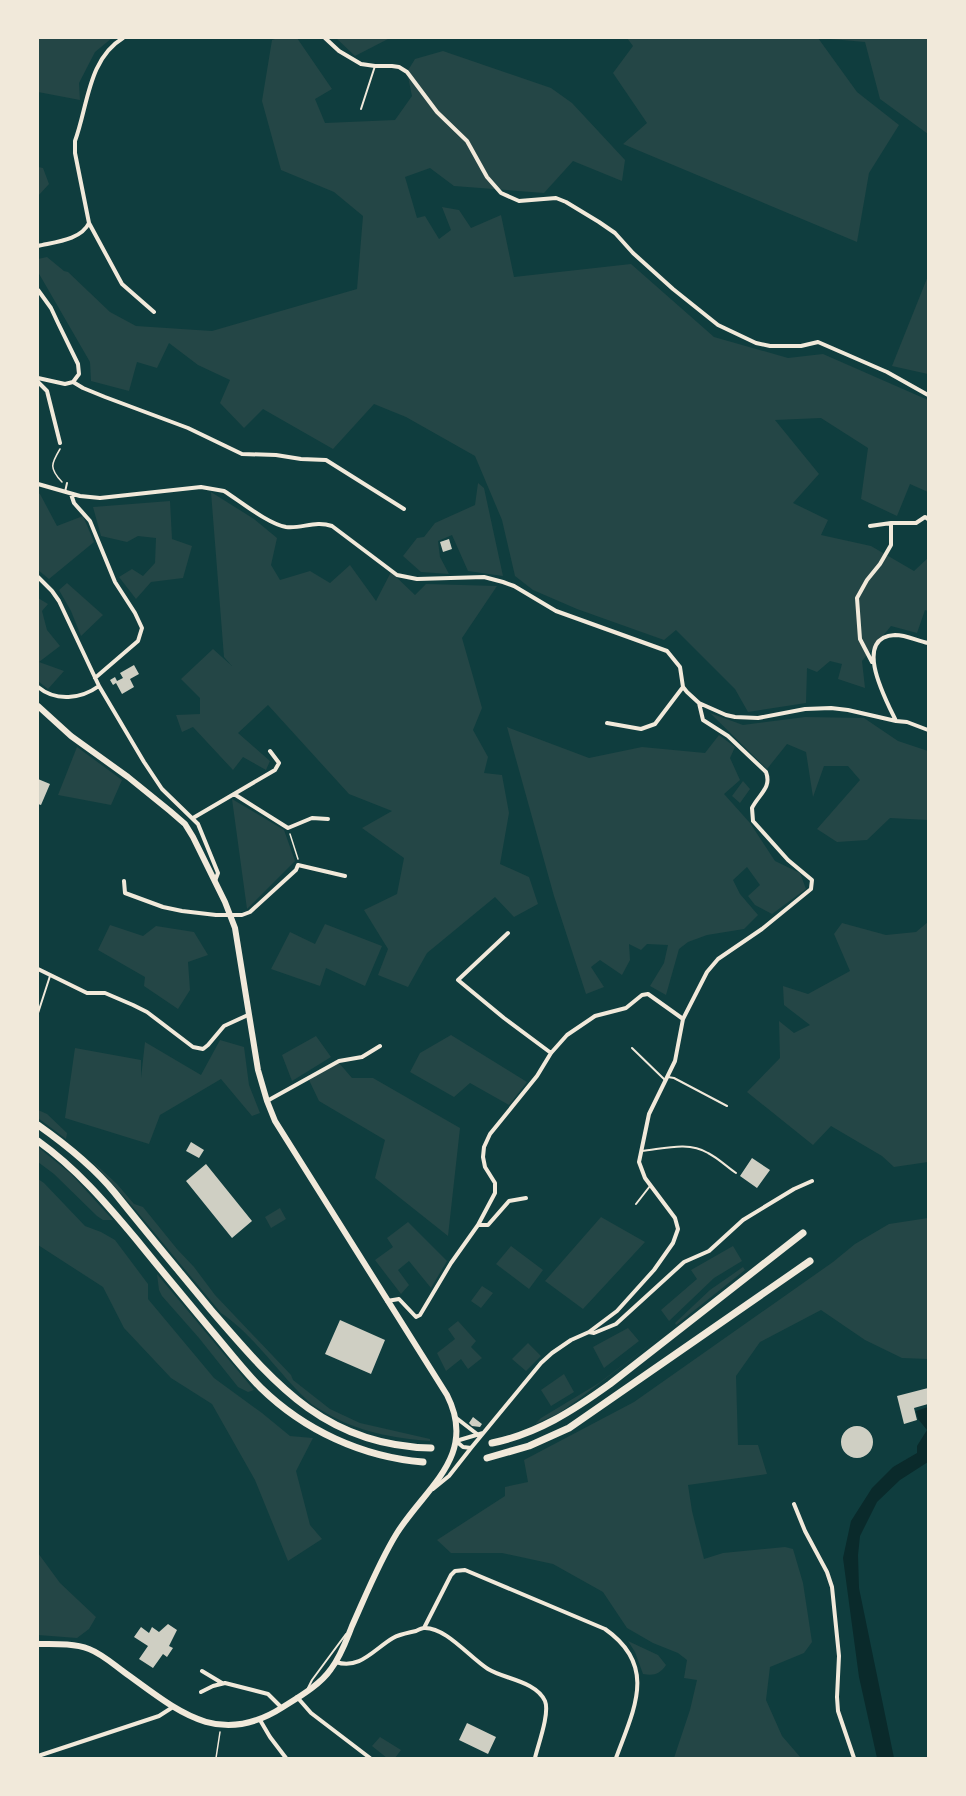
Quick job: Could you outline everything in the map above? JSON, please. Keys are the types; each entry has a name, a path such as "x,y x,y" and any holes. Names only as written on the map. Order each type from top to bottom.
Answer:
{"highway":[{"path":"38,1125 79,1157 115,1193 238,1341 287,1392 316,1413 346,1430 397,1445 431,1448"},
{"path":"38,1141 63,1160 95,1191 236,1360 273,1399 301,1420 348,1445 391,1458 423,1462"},
{"path":"492,1443 535,1430 562,1417 610,1384 803,1233"},
{"path":"487,1458 529,1446 569,1428 810,1261"}],"main road":[{"path":"38,706 71,736 128,777 185,824 197,843 230,914 237,938 248,1015 258,1070 267,1101 275,1121 387,1301 402,1321 447,1395 456,1418 456,1441 451,1458 428,1493 394,1537 382,1560 336,1662 325,1676 297,1698 260,1720 232,1725 213,1724 187,1716 107,1659 89,1649 75,1645 38,1644"}],"street":[{"path":"123,38 108,50 99,62 75,141 75,153 89,223 122,284 154,312"},
{"path":"325,38 350,58 361,64 399,67 407,72 437,112 467,141 487,177 501,193 519,201 556,198 566,202 615,233 633,252 699,312 718,325 734,334 770,346 801,346 818,342 887,372 928,395"},
{"path":"38,246 78,235 86,229 89,223"},
{"path":"38,290 51,308 78,364 79,374 73,382 65,384 38,379"},
{"path":"38,379 47,391 60,443"},
{"path":"73,382 105,397 188,428 242,454 276,455 302,459 326,460 404,509"},
{"path":"38,484 71,494 100,498 201,487 216,489 236,498 276,525 293,527 322,523 332,526 400,576 417,579 484,577 509,584 556,611 667,651 680,667 683,687 699,703 736,717 758,718 805,709 831,708 907,722 928,730"},
{"path":"71,494 74,503 90,521 115,582 135,613 142,628 138,641 95,678"},
{"path":"870,526 892,523 916,523 925,517 928,519"},
{"path":"892,523 891,545 880,564 867,580 857,598 860,639 872,662 882,690 896,721"},
{"path":"38,577 52,591 59,601 95,678 157,783 198,824 218,873 215,881"},
{"path":"872,662 876,646 884,638 894,635 908,636 928,643"},
{"path":"38,687 51,695 73,697 84,695 100,686"},
{"path":"607,723 641,729 655,724 683,687"},
{"path":"428,1493 449,1476 541,1363 571,1340 589,1332 617,1311 654,1270 676,1236 678,1229 675,1218 650,1186 640,1168 640,1151 649,1114 675,1061 683,1019 707,972 718,959 762,929 811,889 812,880 788,860 753,821 752,808 768,787 769,780 766,772 728,736 703,720 699,703"},
{"path":"193,818 275,770 279,763 270,751"},
{"path":"234,794 288,828 312,818 328,818"},
{"path":"124,881 125,893 163,907 202,914 242,915 250,912 296,870 298,865 345,876"},
{"path":"508,933 458,980 504,1018 551,1053"},
{"path":"38,969 87,993 105,993 147,1012 193,1047 203,1048 208,1045 224,1026 248,1015"},
{"path":"387,1301 399,1299 412,1314 416,1317 420,1315 451,1263 478,1225 495,1193 495,1183 485,1167 483,1157 484,1147 490,1134 536,1076 551,1053 567,1035 595,1016 626,1008 642,995 648,994 683,1019"},
{"path":"267,1101 339,1061 362,1057 380,1046"},
{"path":"589,1332 594,1333 616,1324 684,1262 709,1251 743,1220 794,1189 812,1181"},
{"path":"478,1225 488,1225 509,1201 526,1198"},
{"path":"456,1418 477,1434"},
{"path":"456,1441 483,1433"},
{"path":"456,1441 463,1447 472,1448"},
{"path":"794,1504 805,1531 828,1572 832,1587 839,1656 837,1697 838,1711 854,1758"},
{"path":"424,1628 451,1575 459,1570 465,1570 605,1629 619,1640 628,1651 636,1667 639,1685 629,1721 616,1758"},
{"path":"336,1662 352,1663 362,1660 393,1638 424,1628 443,1635 463,1648 486,1667 530,1687 542,1697 546,1707 535,1758"},
{"path":"202,1671 222,1683 268,1694 282,1708"},
{"path":"201,1692 222,1683"},
{"path":"297,1698 311,1713 370,1758"},
{"path":"38,1756 159,1716 174,1707"},
{"path":"260,1720 286,1758"}],"lane":[{"path":"361,109 375,66"},
{"path":"64,492 66,484"},
{"path":"38,1013 50,974"},
{"path":"632,1048 666,1078 674,1078 727,1106"},
{"path":"640,1151 664,1147 690,1147 708,1152 736,1173"},
{"path":"636,1204 650,1186"},
{"path":"307,1690 312,1680 352,1627"}],"path":[{"path":"60,443 60,447 53,462 52,468 58,478 66,484"},
{"path":"288,828 298,857 298,865"},
{"path":"216,1758 220,1732"}],"shaded area":[{"path":"38,38 112,38 95,52 79,83 80,100 38,92"},
{"path":"278,38 297,38 332,89 315,99 325,123 395,120 412,96 407,72 415,59 443,51 551,88 572,103 625,160 622,181 573,161 544,193 454,186 430,168 405,177 417,218 425,216 439,239 451,230 442,207 459,210 471,228 501,215 514,277 631,264 714,337 788,358 823,354 928,400 928,492 910,484 897,516 861,499 868,448 821,418 775,420 819,474 793,503 828,520 821,535 871,546 914,571 928,558 928,611 925,610 917,633 891,626 862,661 865,688 838,679 842,664 830,661 817,672 807,668 806,703 748,712 735,689 676,630 664,640 577,609 533,590 515,576 502,520 475,456 406,417 374,404 333,449 263,409 244,428 220,403 230,380 198,365 169,343 157,368 137,362 129,391 91,381 90,362 38,272 38,259 47,257 64,271 68,272 110,312 136,326 212,331 357,289 363,216 334,192 281,170 262,101 272,40"},
{"path":"336,38 387,38 388,39 355,56"},
{"path":"627,38 818,38 857,92 899,125 869,173 857,242 623,144 647,123 613,73 633,46"},
{"path":"819,38 928,38 928,134 880,99 865,42"},
{"path":"38,167 43,168 49,184 38,196"},
{"path":"928,276 928,374 892,366"},
{"path":"478,483 484,488 503,576 468,571 452,535 438,541 440,557 449,574 421,572 403,556 417,538 424,537 435,523 475,505"},
{"path":"211,492 254,519 277,538 271,565 280,580 310,571 330,583 350,565 376,601 391,572 415,595 426,584 497,586 462,638 482,708 473,730 488,757 484,773 502,775 509,813 500,864 529,877 538,904 514,917 495,897 427,953 408,987 378,975 388,949 364,910 397,894 404,858 362,828 392,811 349,794 268,705 238,733 270,761 266,770 243,757 233,770 193,727 182,732 176,715 200,714 200,698 181,679 213,649 232,666 224,657"},
{"path":"38,493 40,494 57,526 83,516 94,542 49,579 38,570"},
{"path":"170,501 172,539 192,546 183,578 151,582 136,599 119,577 132,569 143,576 155,563 156,538 138,536 127,542 101,536 93,507"},
{"path":"67,583 103,615 81,636 71,611 59,590"},
{"path":"38,598 48,604 42,611 47,630 60,646 39,662 64,671 48,689 38,681"},
{"path":"710,713 743,725 805,717 864,718 898,741 928,751 928,820 890,818 867,840 837,842 817,829 860,780 848,766 824,766 813,797 806,752 787,744 767,769"},
{"path":"507,727 589,758 642,747 705,753 719,735 735,747 730,758 740,780 724,794 750,823 775,861 800,873 806,889 772,914 755,905 748,896 760,885 747,867 733,880 740,894 758,915 744,929 707,935 688,942 679,949 666,995 650,986 664,963 668,945 647,944 641,950 629,944 630,960 622,975 600,960 591,967 604,987 586,994 554,896"},
{"path":"77,747 122,780 111,805 58,795"},
{"path":"743,781 750,789 740,803 732,796"},
{"path":"232,799 284,830 295,861 247,909"},
{"path":"928,922 928,1162 894,1167 882,1156 831,1126 813,1145 747,1092 780,1058 779,1021 794,1033 810,1025 784,1005 783,986 808,994 850,971 834,934 842,923 886,935 916,932"},
{"path":"325,924 382,946 365,986 326,968 320,986 271,969 290,932 315,944"},
{"path":"110,925 143,936 156,926 194,932 208,955 188,962 190,990 178,1009 144,986 145,977 98,950"},
{"path":"451,1035 527,1082 509,1105 470,1083 454,1097 410,1072 420,1053"},
{"path":"316,1036 331,1057 292,1081 282,1055"},
{"path":"220,1040 244,1047 249,1085 260,1113 252,1116 221,1079 160,1115 149,1144 65,1118 75,1048 141,1060 141,1078 145,1042 201,1075"},
{"path":"339,1063 352,1078 373,1078 460,1128 448,1236 375,1178 385,1140 319,1101 309,1080"},
{"path":"38,1110 47,1114 67,1133 66,1139 38,1118"},
{"path":"38,1147 71,1174 113,1220 103,1220 97,1216 54,1174 38,1162"},
{"path":"91,1160 117,1184 134,1204 143,1207 177,1249 194,1267 215,1295 291,1375 293,1380 330,1409 360,1423 430,1439 430,1441 389,1436 363,1429 338,1420 310,1403 255,1343 221,1313 133,1207"},
{"path":"38,1179 44,1183 85,1226 101,1232 115,1240 148,1284 148,1299 214,1378 262,1413 290,1436 313,1438 296,1471 310,1525 322,1539 288,1561 255,1480 212,1404 171,1378 124,1328 103,1287 38,1245"},
{"path":"280,1208 286,1219 271,1228 265,1217"},
{"path":"601,1217 645,1242 583,1309 545,1281"},
{"path":"928,1218 928,1359 902,1358 865,1340 821,1310 760,1342 736,1376 738,1445 758,1445 767,1474 688,1485 692,1511 704,1559 723,1553 785,1547 793,1549 803,1583 812,1642 804,1653 770,1667 766,1700 782,1736 801,1758 674,1758 690,1710 697,1680 684,1678 687,1660 678,1653 653,1643 627,1628 603,1592 553,1564 502,1553 451,1553 437,1540 505,1496 505,1487 528,1482 524,1460 634,1402 833,1262 855,1244 889,1224"},
{"path":"408,1222 447,1261 431,1288 409,1261 398,1270 409,1285 401,1294 375,1260 393,1247 387,1238"},
{"path":"511,1246 543,1270 529,1289 496,1264"},
{"path":"733,1246 742,1261 714,1278 669,1321 661,1310 697,1279 691,1270"},
{"path":"743,1267 745,1270 676,1325 675,1323 710,1290"},
{"path":"157,1274 254,1390 248,1392 238,1387 199,1338 162,1296 159,1290"},
{"path":"482,1286 493,1293 481,1308 471,1301"},
{"path":"458,1321 476,1341 471,1347 482,1358 468,1369 461,1359 446,1371 437,1353 455,1339 448,1329"},
{"path":"674,1326 579,1399 559,1413 535,1424 541,1418 599,1383"},
{"path":"628,1328 639,1341 604,1368 593,1347"},
{"path":"528,1343 541,1356 526,1371 512,1359"},
{"path":"564,1374 574,1392 551,1406 541,1390"},
{"path":"928,1407 928,1462 900,1480 877,1502 860,1536 858,1555 859,1588 894,1758 877,1758 859,1677 843,1558 851,1521 872,1488 893,1467 917,1453 917,1446 927,1430 918,1419 916,1411"},
{"path":"38,1553 60,1583 96,1617 89,1629 77,1638 38,1635"},
{"path":"628,1641 658,1655 666,1665 656,1674 643,1674 635,1652"},
{"path":"380,1737 401,1750 395,1758 387,1758 372,1746"}],"building":[{"path":"449,539 452,549 443,552 440,542"},
{"path":"134,665 139,674 130,679 134,687 122,694 116,683 113,685 110,680 115,677 117,681 123,678 120,673"},
{"path":"38,779 50,784 41,805 38,804"},
{"path":"191,1142 204,1150 199,1158 186,1151"},
{"path":"752,1158 770,1170 757,1188 740,1176"},
{"path":"206,1164 252,1221 232,1238 186,1181"},
{"path":"340,1320 385,1340 371,1374 325,1354"},
{"path":"928,1388 928,1404 914,1408 917,1420 904,1424 897,1396"},
{"path":"473,1417 482,1424 480,1427 472,1426 469,1423"},
{"path":"854,1426 860,1426 870,1433 873,1442 872,1448 866,1455 860,1458 854,1458 844,1451 841,1445 841,1439 848,1429"},
{"path":"168,1624 177,1630 169,1646 173,1648 167,1657 163,1654 153,1668 139,1659 148,1646 134,1637 141,1627 149,1633 152,1627 159,1632"},
{"path":"467,1723 496,1737 488,1754 459,1740"}]}
